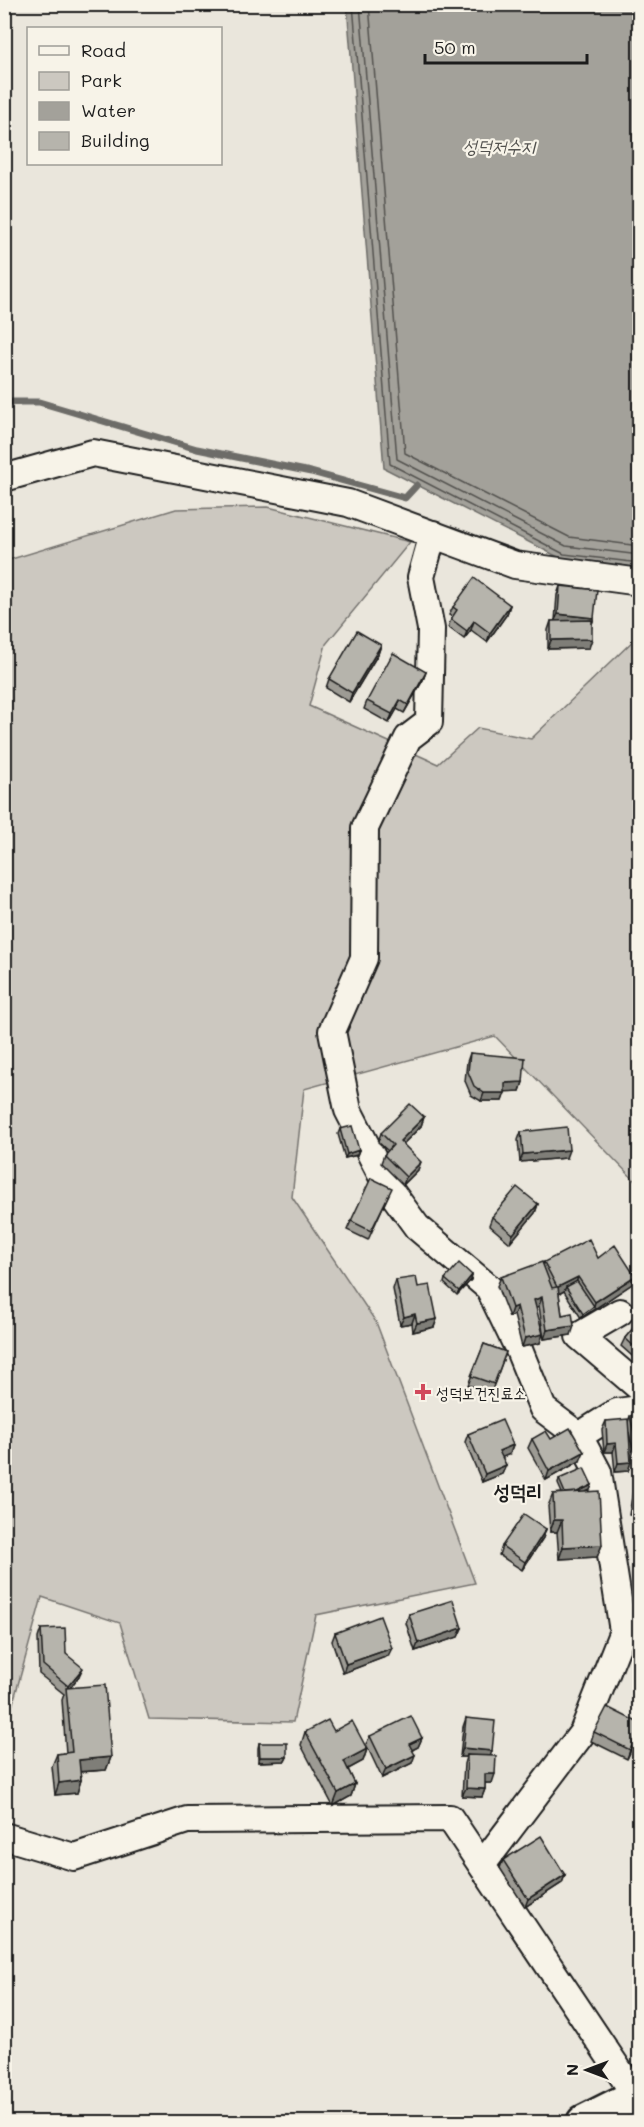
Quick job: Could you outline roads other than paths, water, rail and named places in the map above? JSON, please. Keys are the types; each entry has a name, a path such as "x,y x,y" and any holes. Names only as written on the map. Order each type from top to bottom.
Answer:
{"main road":[{"path":"584,2122 638,2095"}],"street":[{"path":"4,478 93,453 348,503 515,565 639,582"},
{"path":"433,534 421,577 431,629 429,722 408,738 365,828 364,958 332,1032 348,1110 387,1186 417,1227 489,1288 519,1350 543,1409 579,1436 598,1472 622,1631 583,1732 482,1865"},
{"path":"620,1312 579,1336 639,1388"},
{"path":"579,1436 617,1412 639,1409"},
{"path":"4,1836 74,1857 187,1821 450,1818 638,2095"}],"water":[{"name":"성덕저수지","path":"347,5 639,5 639,569 562,559 384,468"}],"waterway":[{"path":"4,402 39,402 197,449 311,472 405,498 417,485"}],"place":[{"name":"성덕보건진료소","path":"423,1392"}],"district":[{"name":"성덕리","path":"518,1491"}]}
